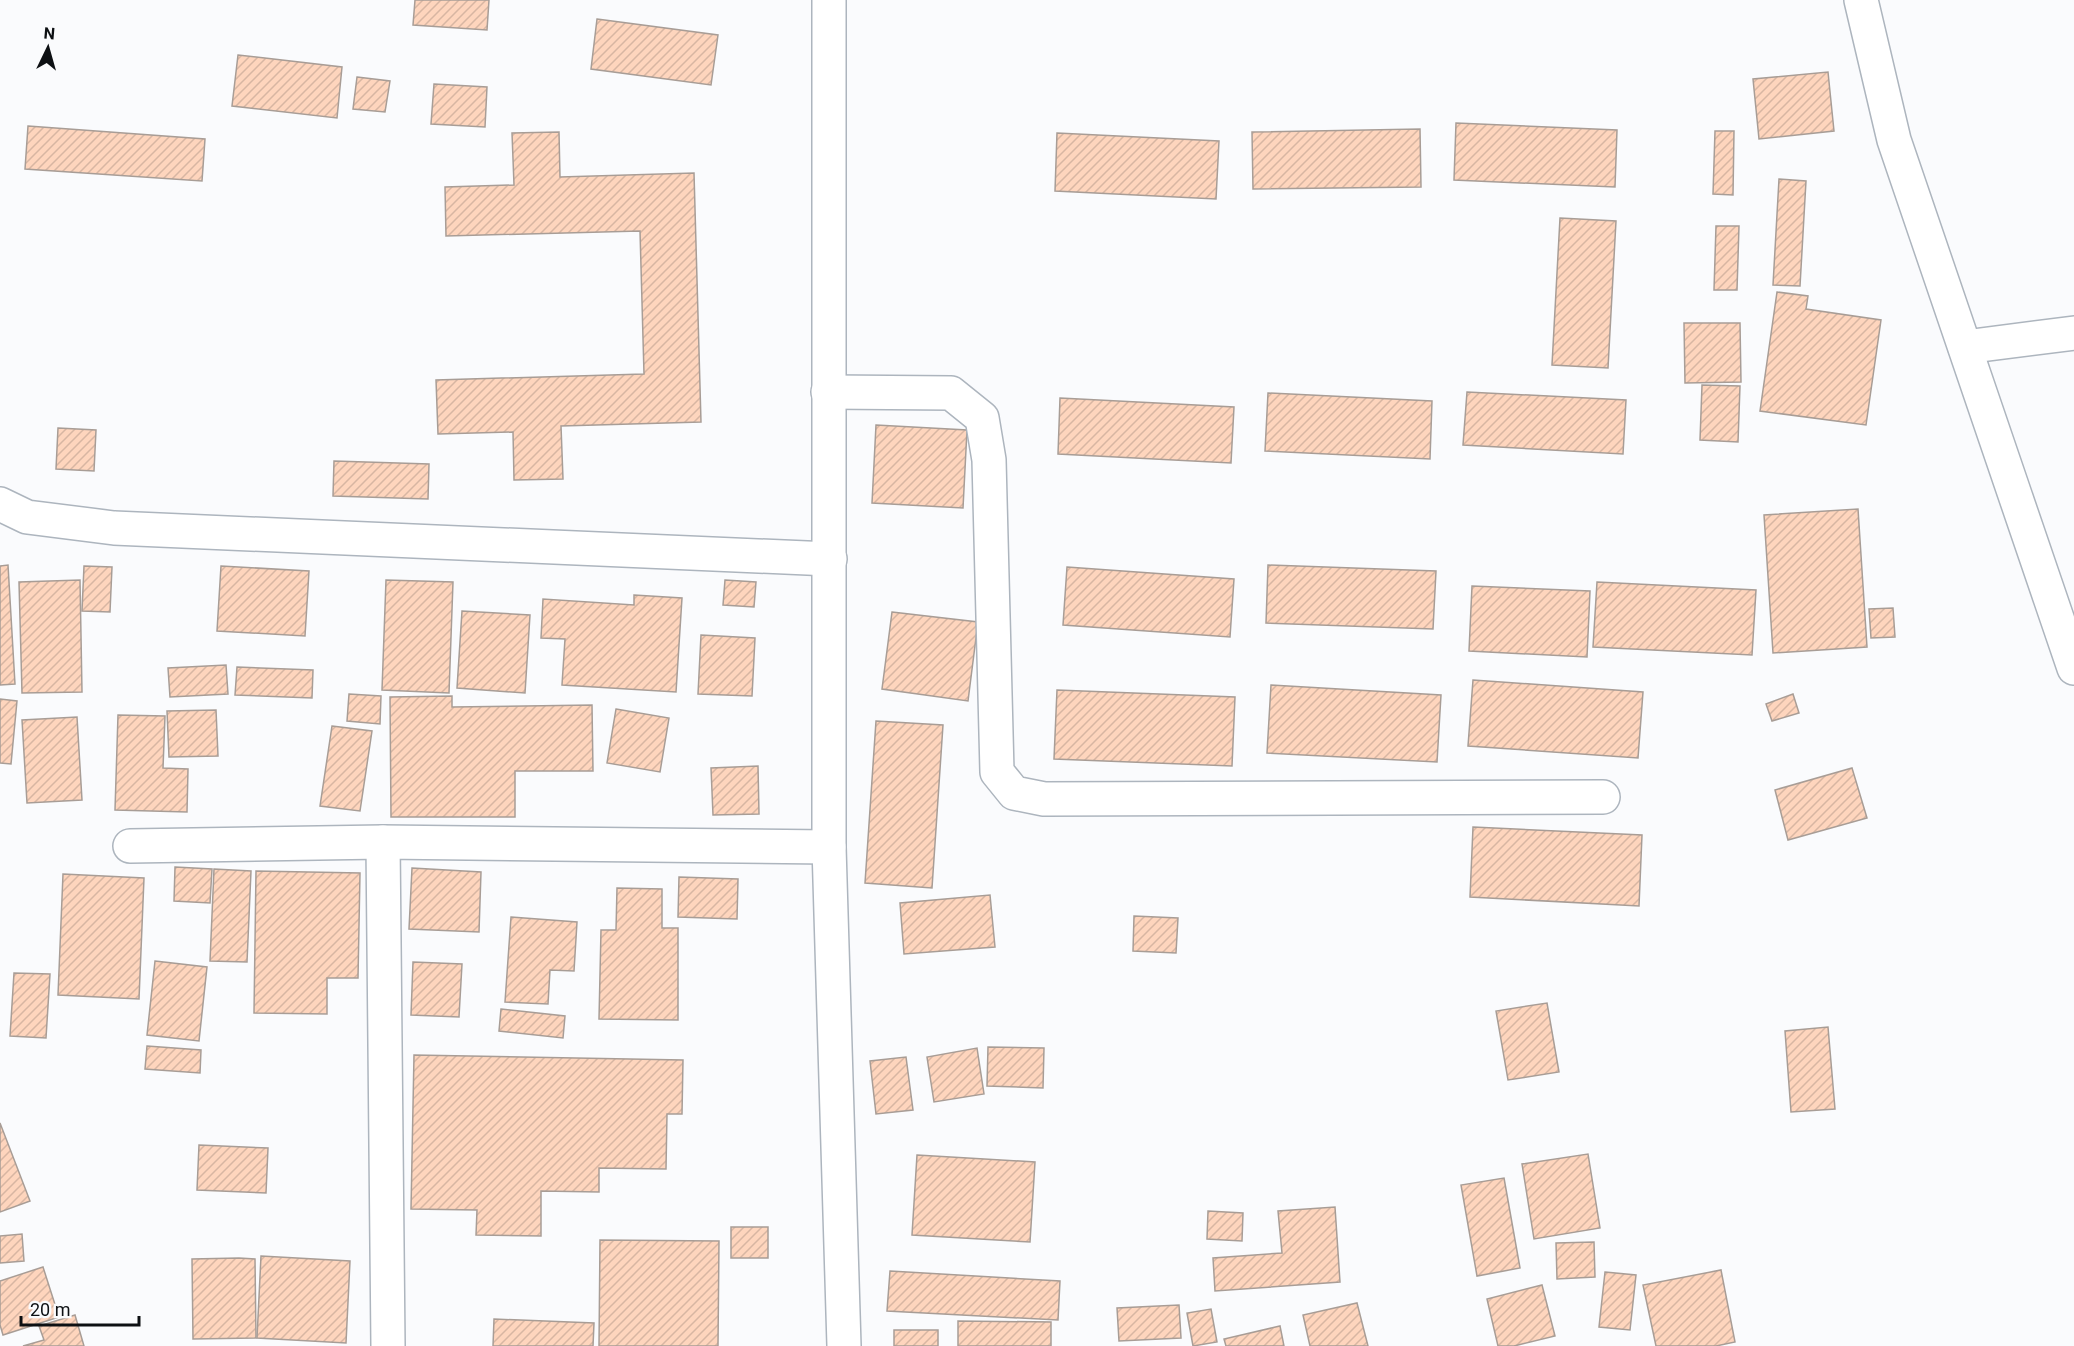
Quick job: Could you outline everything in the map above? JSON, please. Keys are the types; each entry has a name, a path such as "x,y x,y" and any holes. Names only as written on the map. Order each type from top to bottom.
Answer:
{"street":[{"path":"829,0 829,847 844,1346"},
{"path":"1861,0 1894,140 2074,668"},
{"path":"1965,347 2074,333"},
{"path":"828,392 951,393 982,418 989,460 997,772 1014,793 1044,799 1603,797"},
{"path":"0,504 27,517 114,528 830,559"},
{"path":"130,846 383,842 829,847"},
{"path":"383,842 388,1346"}],"building":[{"path":"415,0 489,0 487,30 413,25"},
{"path":"597,19 718,35 711,85 591,69"},
{"path":"238,55 342,67 337,118 232,106"},
{"path":"1828,72 1834,131 1759,139 1753,79"},
{"path":"357,77 390,81 385,112 353,109"},
{"path":"434,84 487,87 485,127 431,124"},
{"path":"1456,123 1617,130 1615,187 1454,180"},
{"path":"28,126 205,139 202,181 25,169"},
{"path":"1420,129 1421,187 1253,189 1252,132"},
{"path":"1715,131 1734,131 1733,195 1713,194"},
{"path":"559,132 560,177 694,173 701,422 561,426 563,479 514,480 513,432 438,434 436,380 644,374 640,231 446,236 445,187 514,185 512,133"},
{"path":"1057,133 1219,141 1216,199 1055,191"},
{"path":"1779,179 1806,181 1800,286 1773,285"},
{"path":"1560,218 1616,221 1608,368 1552,365"},
{"path":"1716,226 1739,226 1737,290 1714,290"},
{"path":"1777,292 1808,296 1806,309 1881,320 1866,425 1760,411"},
{"path":"1684,323 1740,323 1741,382 1685,383"},
{"path":"1702,385 1740,386 1738,442 1700,440"},
{"path":"1467,392 1626,400 1623,454 1463,445"},
{"path":"1268,393 1432,401 1430,459 1265,451"},
{"path":"1060,398 1234,407 1231,463 1058,454"},
{"path":"876,425 967,430 963,508 872,503"},
{"path":"58,428 96,430 94,471 56,469"},
{"path":"334,461 429,464 428,499 333,496"},
{"path":"1858,509 1867,647 1773,653 1764,515"},
{"path":"8,565 15,684 0,685 0,566"},
{"path":"1268,565 1436,571 1433,629 1266,623"},
{"path":"84,566 112,567 110,612 82,611"},
{"path":"221,566 309,571 305,636 217,631"},
{"path":"1067,567 1234,579 1230,637 1063,625"},
{"path":"80,580 82,692 22,693 19,582"},
{"path":"386,580 453,582 449,693 382,690"},
{"path":"725,580 756,582 754,607 723,605"},
{"path":"1597,582 1756,590 1752,655 1593,647"},
{"path":"1472,586 1590,591 1587,657 1469,651"},
{"path":"634,595 682,598 676,692 562,685 565,639 541,638 543,599 634,605"},
{"path":"1893,608 1895,637 1871,638 1869,609"},
{"path":"462,611 530,615 525,693 457,688"},
{"path":"892,612 978,622 968,701 882,689"},
{"path":"701,635 755,638 752,696 698,694"},
{"path":"226,665 228,694 170,697 168,668"},
{"path":"237,667 313,670 312,698 235,695"},
{"path":"1473,680 1643,692 1638,758 1468,746"},
{"path":"1271,685 1441,695 1437,762 1267,753"},
{"path":"1057,690 1235,697 1232,766 1054,759"},
{"path":"349,694 381,696 380,724 347,721"},
{"path":"1793,694 1799,713 1772,721 1766,704"},
{"path":"452,696 452,707 592,705 593,771 515,771 515,817 391,817 390,697"},
{"path":"0,699 17,701 11,764 0,763"},
{"path":"616,709 669,718 660,772 607,763"},
{"path":"216,710 218,756 169,757 167,711"},
{"path":"118,715 165,716 163,768 188,769 187,812 115,810"},
{"path":"77,717 82,800 27,803 22,720"},
{"path":"876,721 943,725 932,888 865,883"},
{"path":"332,726 372,731 360,811 320,806"},
{"path":"758,766 759,814 713,815 711,768"},
{"path":"1852,768 1867,818 1788,840 1775,790"},
{"path":"1473,827 1642,835 1639,906 1470,897"},
{"path":"175,867 212,869 210,903 174,901"},
{"path":"412,868 481,872 479,932 409,929"},
{"path":"214,869 251,871 247,962 210,961"},
{"path":"256,871 360,873 358,978 327,978 327,1014 254,1013"},
{"path":"63,874 144,878 139,999 58,995"},
{"path":"679,877 738,879 737,919 678,917"},
{"path":"617,888 662,889 662,928 678,928 678,1020 599,1019 601,930 616,930"},
{"path":"990,895 995,947 904,954 900,903"},
{"path":"1134,916 1178,918 1176,953 1133,951"},
{"path":"511,917 577,922 574,971 550,970 548,1004 505,1002"},
{"path":"155,961 207,967 199,1041 147,1035"},
{"path":"413,962 462,964 459,1017 411,1015"},
{"path":"14,973 50,974 46,1038 10,1036"},
{"path":"1547,1003 1559,1072 1508,1080 1496,1011"},
{"path":"501,1009 565,1016 563,1038 499,1031"},
{"path":"1828,1027 1835,1109 1791,1112 1785,1031"},
{"path":"147,1046 201,1050 200,1073 145,1069"},
{"path":"988,1047 1044,1048 1043,1088 987,1086"},
{"path":"977,1048 984,1094 934,1102 927,1057"},
{"path":"414,1055 683,1060 682,1114 667,1114 666,1169 599,1168 599,1192 541,1191 541,1236 476,1235 477,1210 411,1209"},
{"path":"906,1057 913,1110 876,1114 870,1061"},
{"path":"0,1123 30,1201 0,1212"},
{"path":"199,1145 268,1148 266,1193 197,1190"},
{"path":"1588,1154 1600,1228 1534,1239 1522,1164"},
{"path":"917,1155 1035,1162 1030,1242 912,1235"},
{"path":"1504,1178 1520,1268 1477,1276 1461,1185"},
{"path":"1335,1207 1340,1282 1215,1291 1213,1258 1282,1253 1278,1211"},
{"path":"1208,1211 1243,1213 1242,1241 1207,1239"},
{"path":"731,1227 768,1227 768,1258 731,1258"},
{"path":"22,1234 24,1261 0,1263 0,1236"},
{"path":"600,1240 719,1241 718,1346 599,1346"},
{"path":"1594,1242 1595,1277 1557,1279 1556,1243"},
{"path":"261,1256 350,1261 346,1343 257,1338"},
{"path":"192,1259 255,1259 256,1338 193,1339"},
{"path":"43,1267 59,1317 3,1335 0,1325 0,1281"},
{"path":"1721,1270 1735,1342 1716,1346 1656,1346 1643,1285"},
{"path":"890,1271 1060,1281 1058,1320 887,1311"},
{"path":"1605,1272 1636,1275 1630,1330 1599,1327"},
{"path":"1542,1285 1555,1336 1514,1346 1498,1346 1487,1299"},
{"path":"1357,1303 1368,1346 1310,1346 1303,1315"},
{"path":"1179,1305 1181,1338 1119,1341 1117,1308"},
{"path":"1211,1309 1217,1342 1193,1346 1187,1313"},
{"path":"75,1315 84,1346 23,1346 44,1340 39,1326"},
{"path":"494,1319 594,1323 593,1346 493,1346"},
{"path":"958,1321 1051,1322 1051,1346 958,1346"},
{"path":"1280,1326 1284,1346 1226,1346 1224,1339"},
{"path":"894,1330 938,1330 938,1346 894,1346"}]}
